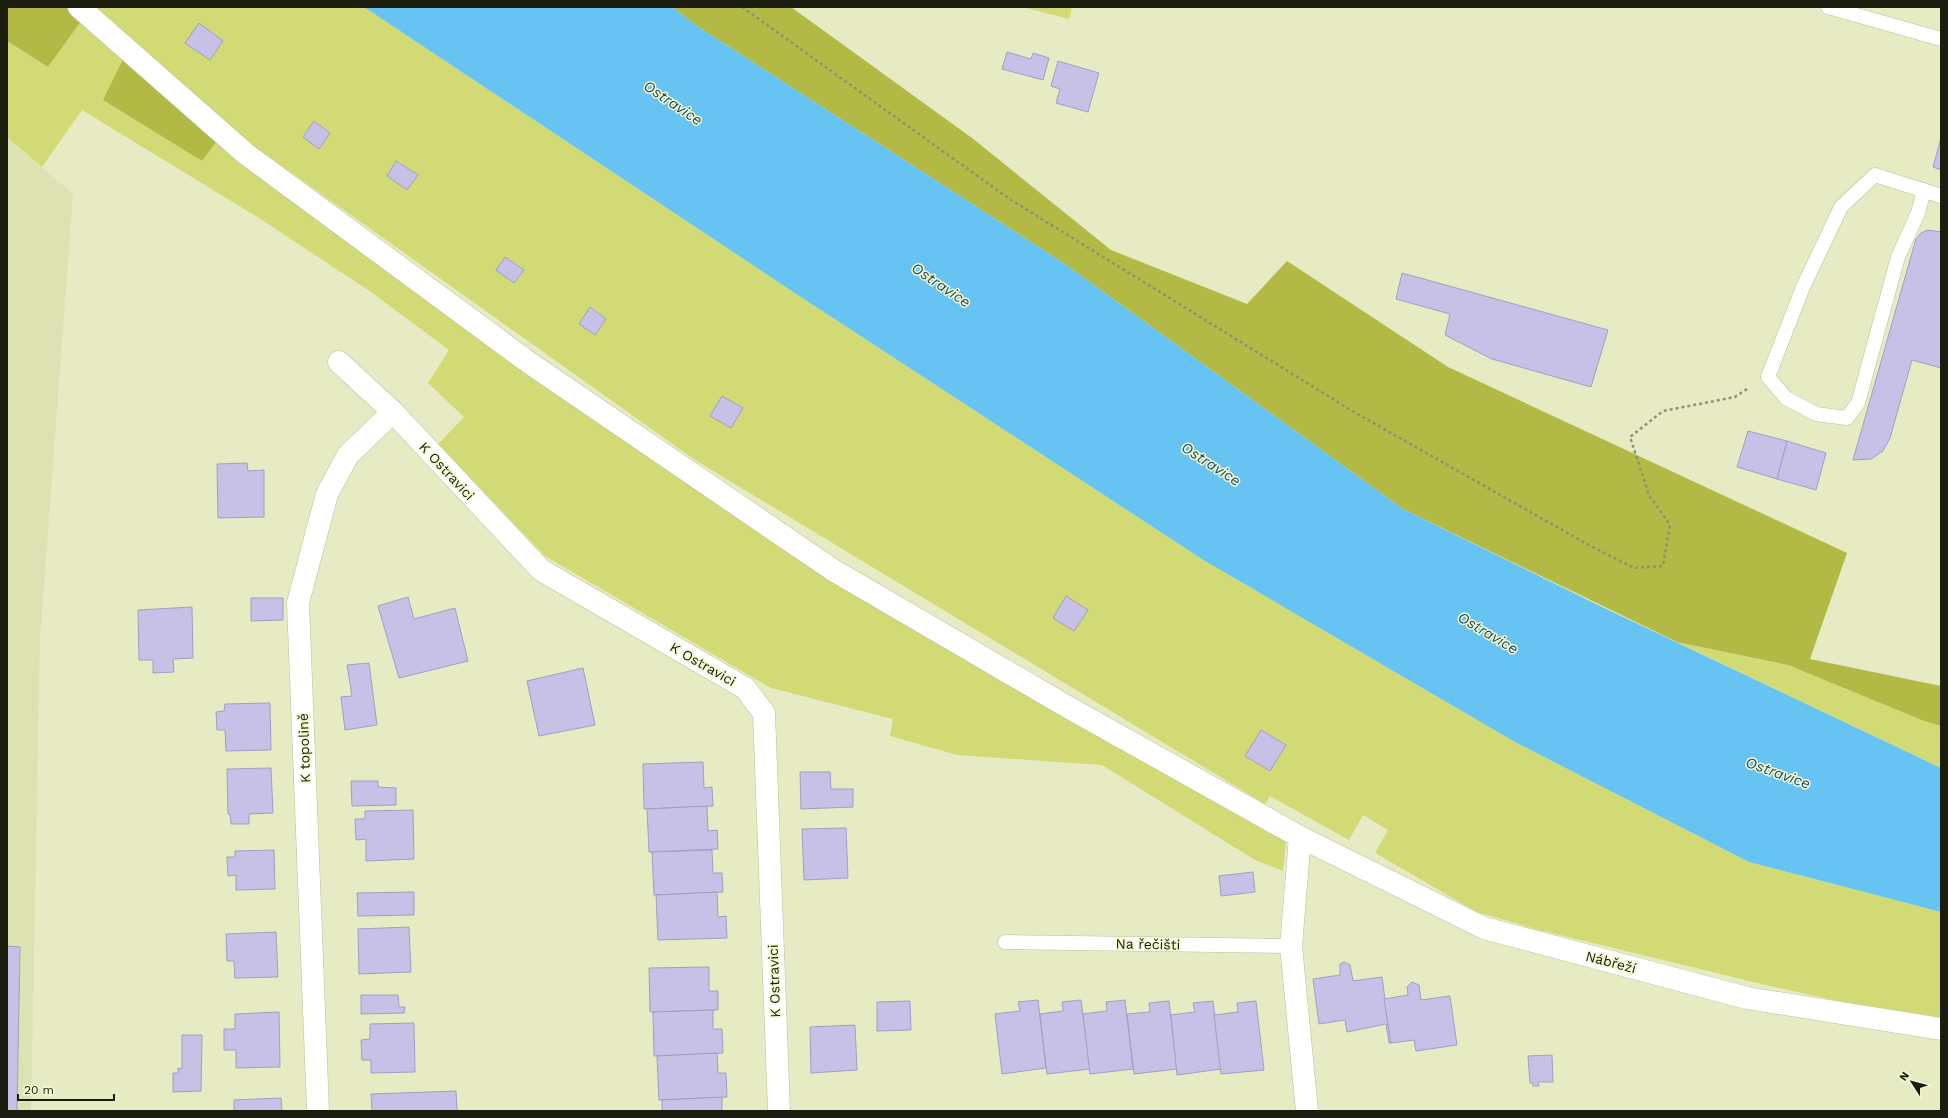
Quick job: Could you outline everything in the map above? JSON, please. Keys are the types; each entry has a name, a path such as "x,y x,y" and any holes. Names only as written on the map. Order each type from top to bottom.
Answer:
{"street":[{"name":"Nábřeží","path":"79,7 246,154 531,364 827,566 1066,706 1300,837 1484,928 1747,998 1941,1029"},
{"name":"K Ostravici","path":"338,362 393,412 541,570 745,688 764,713 779,1111"},
{"name":"K topolině","path":"318,1111 298,603 327,494 348,455 393,412"},
{"path":"1300,837 1291,946 1307,1111"}],"lane":[{"path":"1828,7 1941,39"},
{"path":"1924,190 1918,213 1898,257 1858,403 1847,418 1816,414 1786,398 1768,378 1803,287 1841,207 1875,175 1924,190 1941,196"},
{"name":"Na řečišti","path":"1005,942 1291,946"}],"path":[{"path":"742,7 1011,200 1354,412 1585,543 1634,568 1663,566 1670,525 1648,495 1630,437 1663,411 1735,397 1768,378"}],"shaded area":[{"path":"7,137 73,194 40,640 31,1111 7,1111"}],"green space":[{"path":"7,7 65,7 82,20 48,67 7,41"},
{"path":"90,7 364,7 807,301 1205,561 1515,742 1749,862 1941,912 1941,1020 1910,1017 1770,986 1535,929 1477,912 1375,853 1388,830 1363,815 1349,840 1270,796 1265,804 695,460 254,146"},
{"path":"672,7 791,7 972,138 1111,250 1247,304 1287,261 1448,367 1847,553 1810,659 1941,686 1941,726 1924,721 1788,665 1677,642 1403,509 1065,264 697,26"},
{"path":"1022,7 1072,7 1069,19"},
{"path":"82,20 124,57 103,100 202,161 217,141 507,358 1286,840 1283,871 1255,860 1102,765 957,755 890,736 893,719 771,688 545,556 438,444 464,417 428,383 449,350 371,292 259,218 82,110 42,167 7,137 7,41 48,67"},
{"path":"124,57 217,141 202,161 103,100"},
{"path":"1677,642 1788,665 1924,721 1941,726 1941,768"}],"water":[{"name":"Ostravice","path":"364,7 672,7 697,26 1065,264 1403,509 1596,604 1941,768 1941,912 1749,862 1515,742 1205,561 807,301"}],"building":[{"path":"199,23 223,41 210,60 185,43"},
{"path":"1007,52 1031,59 1033,53 1049,58 1043,80 1002,69"},
{"path":"1058,61 1099,73 1088,112 1056,103 1060,89 1051,86"},
{"path":"314,121 330,133 319,149 303,137"},
{"path":"1941,138 1941,170 1933,167"},
{"path":"396,161 418,175 407,190 387,176"},
{"path":"1928,230 1941,232 1941,368 1912,360 1890,438 1883,451 1871,459 1853,460 1916,239 1921,233"},
{"path":"505,257 524,270 514,283 496,270"},
{"path":"1402,273 1608,330 1591,387 1492,359 1445,335 1450,314 1396,299"},
{"path":"590,307 606,319 595,335 579,324"},
{"path":"722,396 743,408 731,428 710,416"},
{"path":"1748,431 1787,441 1777,479 1737,467"},
{"path":"1787,441 1826,453 1816,490 1777,479"},
{"path":"247,463 248,471 264,470 264,517 218,518 217,464"},
{"path":"1066,596 1088,610 1074,631 1053,618"},
{"path":"408,597 414,619 455,608 468,661 399,678 378,606"},
{"path":"251,598 283,598 283,620 251,621"},
{"path":"192,607 193,658 173,659 174,672 153,673 153,660 139,660 138,610"},
{"path":"369,663 377,725 345,730 341,697 352,696 347,665"},
{"path":"583,668 595,725 539,736 527,681"},
{"path":"270,703 271,750 226,751 225,730 217,730 216,712 224,711 225,704"},
{"path":"1261,730 1286,745 1270,771 1245,756"},
{"path":"703,762 704,788 712,787 713,806 644,809 643,764"},
{"path":"271,768 273,813 249,814 249,824 231,824 230,814 228,814 227,769"},
{"path":"800,772 830,772 831,789 853,789 853,807 801,809"},
{"path":"351,781 378,781 378,787 396,788 396,805 352,806"},
{"path":"707,806 708,831 717,830 718,849 649,852 647,809"},
{"path":"413,810 414,859 366,861 366,839 356,840 355,819 365,819 365,811"},
{"path":"846,828 848,878 804,880 802,829"},
{"path":"274,850 275,889 236,890 236,875 228,876 227,857 235,857 235,851"},
{"path":"712,850 713,873 722,873 723,892 654,895 652,852"},
{"path":"1253,872 1255,892 1221,896 1219,876"},
{"path":"414,892 414,915 358,916 357,893"},
{"path":"717,892 718,917 726,916 727,938 658,940 656,895"},
{"path":"409,927 411,972 359,974 358,929"},
{"path":"276,932 278,977 235,978 234,961 227,961 226,934"},
{"path":"7,946 20,947 17,1111 7,1111"},
{"path":"1344,962 1350,965 1353,981 1382,977 1391,1043 1389,1043 1386,1024 1347,1032 1345,1020 1319,1024 1313,979 1340,975 1340,964"},
{"path":"709,967 709,991 718,991 718,1010 650,1012 649,968"},
{"path":"1412,982 1419,985 1421,1000 1450,996 1457,1045 1416,1051 1414,1040 1391,1043 1384,999 1408,995 1407,987"},
{"path":"361,995 398,995 399,1007 405,1007 404,1013 361,1014"},
{"path":"1038,1000 1046,1068 1002,1074 995,1014 1020,1011 1018,1002"},
{"path":"1081,1000 1090,1069 1047,1074 1040,1014 1063,1011 1062,1002"},
{"path":"1125,1000 1133,1069 1090,1074 1083,1014 1107,1011 1106,1002"},
{"path":"910,1001 911,1030 877,1031 877,1002"},
{"path":"1169,1001 1177,1069 1134,1074 1127,1014 1150,1012 1149,1003"},
{"path":"1213,1001 1221,1069 1177,1075 1171,1015 1195,1012 1193,1003"},
{"path":"1256,1001 1264,1070 1221,1074 1214,1015 1238,1012 1237,1003"},
{"path":"713,1010 713,1029 722,1029 723,1053 654,1056 653,1012"},
{"path":"279,1012 280,1067 236,1068 236,1050 224,1050 224,1029 235,1029 235,1014"},
{"path":"414,1023 415,1072 371,1073 371,1060 362,1060 361,1040 370,1039 370,1024"},
{"path":"855,1025 857,1070 811,1073 810,1027"},
{"path":"182,1035 202,1035 201,1091 173,1092 173,1073 178,1073 178,1068 182,1069"},
{"path":"717,1053 718,1073 726,1073 727,1097 659,1100 657,1056"},
{"path":"1552,1055 1553,1082 1538,1082 1539,1086 1533,1086 1533,1083 1530,1083 1528,1056"},
{"path":"456,1091 457,1111 372,1111 371,1094"},
{"path":"722,1097 722,1111 662,1111 662,1100"},
{"path":"281,1098 282,1111 234,1111 234,1100"}]}
